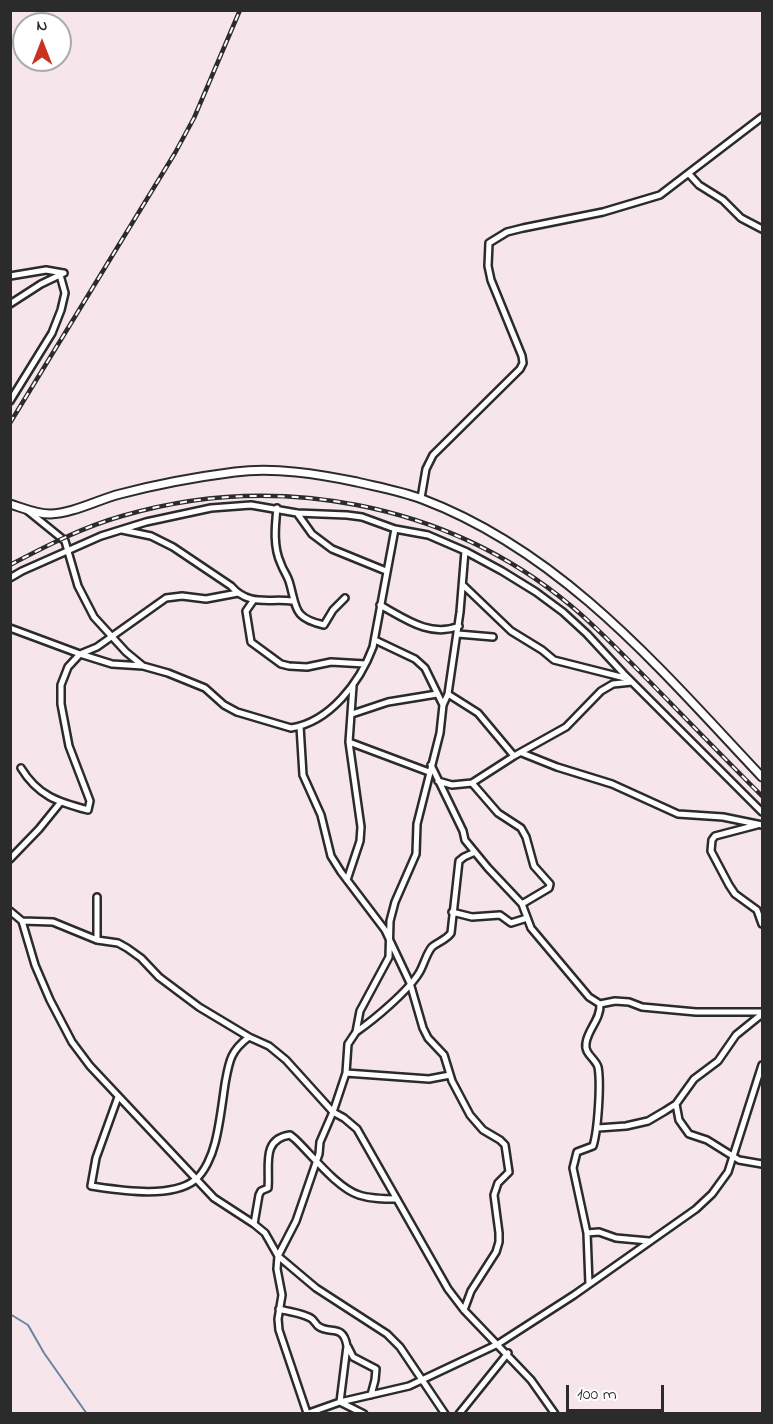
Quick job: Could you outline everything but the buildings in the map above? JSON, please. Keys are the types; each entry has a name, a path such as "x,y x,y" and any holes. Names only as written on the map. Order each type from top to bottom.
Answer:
{"street":[{"path":"421,498 426,469 433,455 520,369 523,363 491,280 488,266 489,243 507,232 603,212 660,195 762,117"},
{"path":"689,174 699,185 723,200 741,218 762,229"},
{"path":"10,276 46,270 64,273 41,284 10,304"},
{"path":"10,401 52,333 65,293 60,275"},
{"path":"10,504 49,514 133,491 195,478 240,472 308,473 421,498 474,522 502,538 534,558 573,588 640,648 762,777"},
{"path":"10,578 101,536 146,522 211,508 251,505 297,513 362,517 395,529 428,536 465,551 536,592 563,612 762,812"},
{"path":"277,508 275,529 277,551 288,580 292,601 302,616 310,622 324,625 338,604 345,598"},
{"path":"26,509 62,538 68,546 78,586 94,617 126,652 143,666"},
{"path":"297,513 312,534 332,549 386,571"},
{"path":"10,628 112,664 143,666 168,673 205,688 224,705 237,712 291,728 300,726 339,703 370,657 395,529"},
{"path":"122,530 151,537 173,547 253,601 292,601"},
{"path":"356,1032 360,1011 388,963 390,921 395,902 416,854 417,824 440,733 443,705 448,694 458,634 465,551"},
{"path":"463,585 512,631 554,660 631,680"},
{"path":"21,768 30,783 60,803 88,810 90,801 69,746 61,704 62,685 68,667 80,654 97,647 166,598 182,596 206,599 238,593"},
{"path":"253,601 246,611 249,639 253,645 281,664 298,667 331,662 365,664"},
{"path":"380,605 420,626 443,630 459,626"},
{"path":"458,634 493,637"},
{"path":"375,640 415,658 425,668 443,705"},
{"path":"438,781 453,785 472,783 566,727 601,691 613,684 631,680"},
{"path":"347,880 360,841 361,827 349,742 353,684"},
{"path":"352,714 388,702 437,694"},
{"path":"448,694 478,713 514,756"},
{"path":"300,726 303,775 321,815 331,856 385,930 410,984 423,1028 434,1046 444,1055 450,1075 470,1115 483,1130 505,1145 510,1168 498,1183 494,1195 499,1242 496,1252 471,1292 464,1310"},
{"path":"349,742 429,772"},
{"path":"522,753 557,767 612,784 678,813 723,817 761,825"},
{"path":"431,765 465,840 496,878 522,904 531,928 589,997 600,1004 615,1001 629,1002 642,1007 685,1011 762,1013"},
{"path":"472,783 498,813 521,828 526,837 534,866 550,884 549,888 522,904"},
{"path":"10,859 60,803"},
{"path":"761,825 715,836 711,850 735,894 757,910 762,924"},
{"path":"476,852 459,861 451,933 443,941 433,946 419,974 410,984 356,1032 348,1044 346,1073 320,1142 317,1160 296,1221 278,1256 277,1269 282,1295 279,1330 306,1413 423,1381 498,1344 696,1209 712,1194 728,1172 762,1065"},
{"path":"97,897 97,940"},
{"path":"10,911 22,921 35,965 64,1026 83,1058 214,1198 265,1233 278,1256 316,1288 387,1334 400,1347 445,1413"},
{"path":"453,912 466,916 500,915 511,923 527,918"},
{"path":"22,921 53,922 97,940 118,943 141,958 159,977 199,1007 269,1046 286,1060 333,1112 357,1129 439,1275 464,1310 508,1353 555,1413"},
{"path":"589,1284 587,1233 573,1168 577,1152 593,1146 598,1128 598,1068 586,1048 586,1042 599,1013 600,1004"},
{"path":"598,1128 626,1126 648,1121 676,1104 689,1084 718,1060 736,1035 762,1013"},
{"path":"118,1097 96,1158 91,1186 140,1191 165,1190 184,1186 195,1179 211,1156 230,1059 239,1044 249,1036"},
{"path":"346,1073 429,1079 450,1075"},
{"path":"676,1104 678,1120 688,1134 707,1140 732,1157 762,1164"},
{"path":"254,1224 259,1195 261,1191 268,1188 269,1150 274,1141 281,1136 290,1135 350,1192 366,1197 397,1199"},
{"path":"587,1233 599,1232 616,1238 649,1241"},
{"path":"279,1309 309,1317 320,1328 342,1333 353,1357 376,1369 371,1395"},
{"path":"340,1402 347,1346"},
{"path":"459,1413 508,1353"},
{"path":"340,1402 364,1413"}],"waterway":[{"path":"10,1314 28,1325 44,1353 87,1414"}],"railway":[{"path":"10,423 175,153 194,118 240,10"},
{"path":"10,565 79,531 122,516 180,503 239,496 298,497 357,505 414,520 469,541 521,570 570,605 612,643 762,796"}]}
